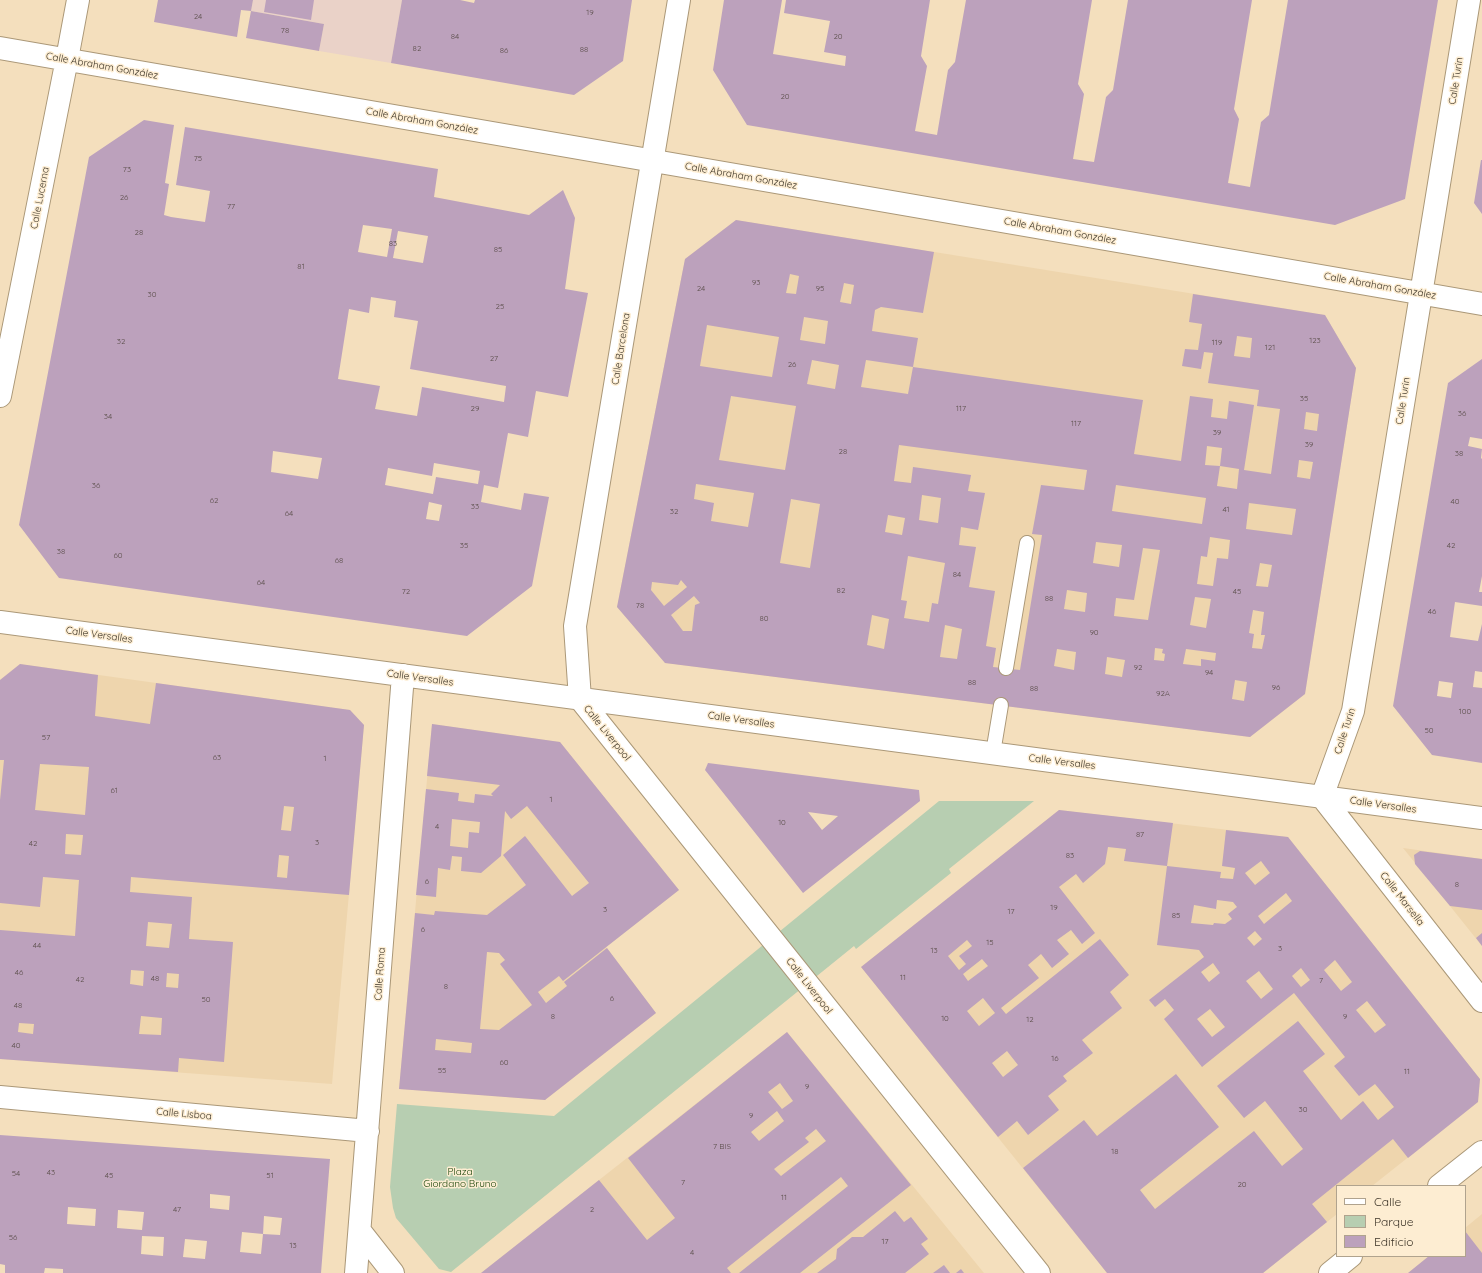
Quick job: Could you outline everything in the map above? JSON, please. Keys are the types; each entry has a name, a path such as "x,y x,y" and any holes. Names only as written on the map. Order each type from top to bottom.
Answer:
{"street":[{"name":"Calle Lucerna","path":"0,396 68,59 78,0"},
{"name":"Calle Barcelona","path":"580,699 575,626 678,0"},
{"name":"Calle Turin","path":"1322,797 1353,711 1469,0"},
{"name":"Calle Abraham González","path":"0,48 1482,304"},
{"name":"Calle Versalles","path":"0,622 1482,818"},
{"name":"Calle Roma","path":"356,1273 404,675"},
{"name":"Calle Liverpool","path":"580,699 1039,1273"},
{"name":"Calle Marsella","path":"1322,797 1482,1001"},
{"name":"Calle Lisboa","path":"0,1097 368,1131"},
{"path":"1440,1185 1482,1152"},
{"path":"360,1231 393,1273"},
{"path":"1330,1273 1350,1257"}],"lane":[{"path":"1006,668 1026,543"},
{"path":"993,754 1001,706"}],"shaded area":[{"path":"253,0 402,0 391,63 319,51 324,24 251,11"},
{"path":"736,220 1325,315 1356,368 1305,694 1250,737 665,663 617,607 685,259"},
{"path":"20,664 350,710 364,725 332,1084 0,1059 0,680"},
{"path":"432,724 560,742 679,890 606,947 656,1013 545,1100 399,1089"},
{"path":"1059,810 1288,837 1480,1079 1478,1102 1373,1185 1336,1185 1336,1215 1263,1273 1107,1273 861,967"},
{"path":"1403,848 1482,859 1482,946 1450,906"},
{"path":"787,1032 984,1273 481,1273"},
{"path":"1482,1214 1482,1273 1408,1273 1428,1257 1466,1257 1466,1227"}],"green space":[{"name":"Plaza Giordano Bruno","path":"939,801 1034,801 949,869 951,873 856,949 854,946 451,1272 439,1269 396,1218 393,1208 390,1187 397,1104 554,1116"}],"building":[{"path":"158,0 253,0 251,11 241,10 237,37 154,22"},
{"path":"266,0 314,0 311,20 264,12"},
{"path":"402,0 460,0 474,3 475,0 632,0 623,61 574,95 391,63"},
{"path":"724,0 782,0 773,54 845,66 846,56 824,52 830,21 784,13 786,0 930,0 921,56 927,66 915,131 937,135 948,70 955,62 966,0 1092,0 1078,84 1084,94 1073,159 1094,162 1106,97 1113,90 1128,0 1252,0 1234,109 1239,119 1228,183 1250,187 1261,122 1269,115 1288,0 1438,0 1405,199 1335,225 747,125 713,70"},
{"path":"251,11 324,24 319,51 246,38"},
{"path":"144,120 174,125 165,183 169,184 164,215 205,222 210,191 176,185 185,127 438,169 434,197 529,215 563,190 575,218 565,289 588,293 568,397 536,391 528,437 508,433 498,488 484,485 481,502 521,510 524,493 549,497 532,586 467,636 59,578 19,525 89,157","holes":["363,225 392,229 387,257 358,252","398,231 428,236 423,263 393,258","371,297 396,301 394,317 418,321 410,369 506,386 504,402 422,387 417,416 375,409 380,386 338,379 349,309 369,313","273,451 322,458 318,479 271,472","434,463 480,471 478,484 436,477 433,494 385,485 388,468 432,476","429,502 442,505 439,521 426,519"]},
{"path":"1482,160 1482,214 1474,203"},
{"path":"736,220 934,252 923,313 881,307 875,310 872,331 918,338 913,367 1143,400 1134,454 1181,461 1190,396 1213,399 1211,417 1227,419 1229,401 1254,405 1244,470 1271,474 1280,409 1257,406 1259,390 1208,383 1213,353 1204,352 1201,369 1182,366 1185,349 1198,350 1202,324 1189,322 1193,294 1325,315 1356,368 1305,694 1250,737 665,663 617,607 685,259","holes":["790,274 799,276 796,294 786,293","844,283 854,285 851,304 840,302","804,317 828,321 825,344 800,340","707,325 779,337 772,377 700,366","1237,336 1252,338 1250,358 1234,356","812,360 839,365 835,389 807,384","866,360 913,367 908,394 861,387","731,396 796,406 785,470 719,460","1306,412 1319,414 1317,431 1304,429","899,445 1087,470 1084,490 1041,485 1032,534 1042,535 1020,670 993,667 996,648 986,646 995,591 969,587 976,547 959,545 961,527 978,530 985,493 968,491 971,475 913,467 911,483 894,481","1207,446 1222,448 1220,466 1205,465","1299,460 1313,462 1310,479 1297,477","1220,466 1239,469 1237,489 1217,486","696,484 754,493 748,527 711,521 714,503 694,499","1116,485 1206,498 1202,524 1112,511","922,495 941,498 938,523 919,520","791,499 820,504 810,568 780,563","1249,503 1296,509 1292,535 1246,529","888,515 905,518 902,535 885,532","1210,537 1230,540 1228,559 1217,558 1213,586 1197,584 1201,556 1207,557","1096,542 1122,545 1119,567 1093,563","1143,548 1160,550 1148,620 1114,616 1116,598 1134,600","908,556 945,563 938,604 932,603 929,622 904,618 907,601 901,600","1260,563 1272,565 1268,587 1256,586","681,580 687,587 664,606 651,590 652,582 678,585","1067,590 1087,593 1085,612 1064,609","694,596 700,603 695,605 692,631 683,631 671,615","1195,597 1211,599 1206,628 1190,625","1253,610 1264,612 1261,635 1265,635 1262,649 1252,648 1254,634 1249,633","872,615 889,619 884,649 867,645","945,625 962,629 957,659 940,657","1155,648 1163,649 1162,653 1165,654 1164,661 1154,660","1057,649 1076,652 1074,670 1054,666","1186,649 1216,653 1215,661 1201,659 1201,666 1183,664","1107,657 1125,660 1122,677 1105,674","1235,680 1247,682 1244,701 1232,699"]},
{"path":"1482,359 1482,439 1470,437 1468,446 1482,449 1482,576 1479,592 1482,592 1482,606 1455,602 1450,637 1478,641 1482,624 1482,672 1475,671 1473,687 1482,688 1482,763 1432,755 1393,706 1448,383","holes":["1439,681 1453,683 1451,698 1437,696"]},
{"path":"20,664 98,675 95,716 150,724 156,683 350,710 364,725 349,895 131,877 130,892 192,897 189,939 233,942 224,1062 179,1058 178,1072 0,1059 0,930 75,936 79,880 43,877 40,907 0,903 0,800 4,760 0,760 0,680","holes":["40,764 89,767 85,815 35,810","284,806 294,807 291,831 281,830","66,834 83,835 81,855 65,854","279,855 289,856 287,878 277,877","148,922 172,924 169,948 146,946","131,970 144,971 143,986 130,984","167,973 179,974 178,988 166,987","141,1016 162,1018 161,1035 139,1034","19,1023 34,1024 33,1034 18,1032"]},
{"path":"432,724 560,742 679,890 563,981 559,976 538,992 546,1003 567,986 564,982 607,948 656,1013 545,1100 399,1089 415,913 434,915 435,911 487,915 526,885 503,855 525,836 572,896 589,883 527,806 511,819 505,811 501,856 481,873 461,871 462,857 452,856 450,870 438,868 436,897 416,895 426,789 459,793 458,801 474,803 475,794 493,796 491,794 500,785 427,776","holes":["452,819 480,822 479,833 469,832 468,848 450,846","487,952 499,953 505,960 500,964 532,1005 499,1030 480,1029","436,1039 472,1043 471,1053 435,1050"]},
{"path":"708,763 919,790 920,801 803,893 705,770","holes":["808,812 838,816 822,830"]},
{"path":"1059,810 1173,823 1167,866 1124,861 1126,849 1108,847 1105,864 1083,883 1076,874 1059,887 1095,933 1082,944 1071,930 1057,940 1069,954 1052,968 1041,954 1028,965 1039,978 1001,1008 1006,1014 1100,939 1129,975 1110,992 1122,1008 1082,1040 1093,1053 1063,1076 1067,1081 1048,1096 1059,1110 1028,1135 1017,1121 998,1137 861,967","holes":["967,940 972,946 959,956 966,964 959,970 948,956","982,959 988,966 968,981 963,974","983,998 995,1013 979,1026 967,1011","1007,1051 1018,1065 1003,1077 992,1063"]},
{"path":"1226,830 1288,837 1480,1079 1478,1102 1408,1158 1393,1139 1312,1204 1327,1222 1263,1273 1107,1273 1023,1168 1084,1120 1097,1136 1176,1074 1219,1127 1140,1190 1155,1209 1254,1131 1282,1166 1303,1149 1265,1101 1244,1118 1217,1086 1298,1021 1325,1054 1303,1071 1341,1120 1363,1101 1378,1120 1394,1107 1375,1084 1359,1096 1334,1066 1345,1057 1294,993 1202,1067 1164,1019 1174,1010 1165,999 1155,1007 1149,1000 1204,957 1199,950 1157,945 1167,866 1221,872 1220,878 1233,879 1235,868 1222,866","holes":["1261,861 1270,873 1255,885 1245,873","1286,893 1292,901 1264,924 1258,916","1217,900 1233,902 1237,907 1228,914 1232,919 1225,924 1214,923 1213,925 1191,923 1194,905 1216,909","1255,931 1262,939 1254,946 1247,938","1335,960 1352,982 1341,991 1324,970","1213,963 1220,973 1209,982 1201,972","1301,968 1310,980 1301,987 1292,976","1259,971 1273,989 1261,999 1246,981","1367,1001 1386,1025 1375,1033 1356,1010","1210,1009 1225,1027 1212,1037 1197,1019"]},
{"path":"1420,851 1482,859 1482,910 1450,906 1415,864 1414,855"},
{"path":"1482,933 1482,946 1476,938"},
{"path":"787,1032 911,1185 800,1273 739,1273 848,1186 841,1177 727,1268 731,1273 481,1273 599,1180 647,1240 675,1218 628,1158","holes":["780,1083 793,1101 782,1109 768,1092","777,1111 784,1121 759,1141 751,1132","816,1129 826,1141 781,1176 774,1169 809,1142 805,1138"]},
{"path":"0,1135 330,1159 321,1273 63,1273 63,1269 45,1268 44,1273 5,1273 5,1265 0,1264","holes":["210,1194 230,1196 229,1210 210,1208","68,1207 96,1209 95,1226 67,1224","118,1210 144,1212 142,1230 117,1228","264,1216 282,1218 280,1235 263,1234","242,1232 263,1234 261,1254 240,1252","142,1236 164,1237 163,1256 141,1254","185,1239 207,1241 205,1259 183,1257"]},
{"path":"895,1211 904,1222 911,1217 928,1239 921,1244 929,1254 905,1273 817,1273 836,1259 837,1249 852,1237 863,1237"},
{"path":"1466,1232 1482,1253 1482,1273 1408,1273 1428,1257 1466,1257"},
{"path":"944,1265 950,1273 933,1273"},
{"path":"961,1269 964,1273 956,1273"}]}
